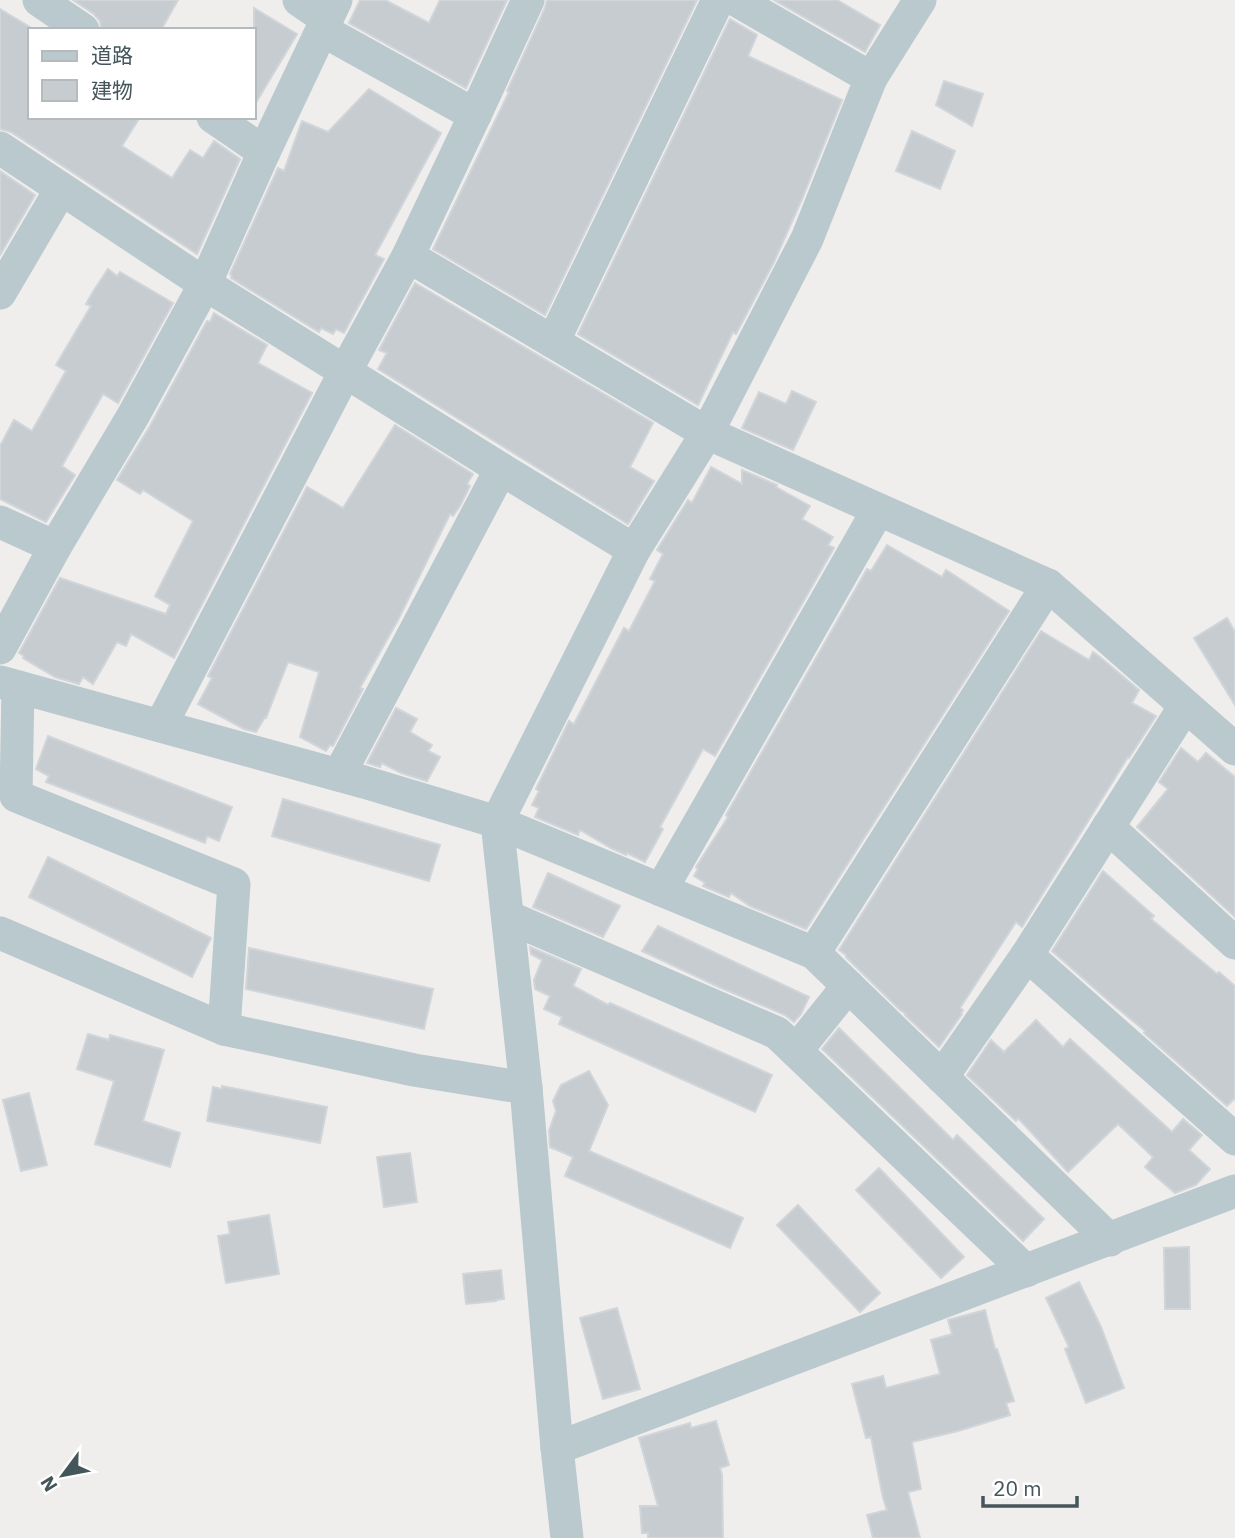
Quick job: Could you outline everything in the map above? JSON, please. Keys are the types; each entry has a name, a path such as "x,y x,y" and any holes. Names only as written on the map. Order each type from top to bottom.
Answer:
{"street":[{"path":"39,0 80,28"},
{"path":"299,0 328,16 475,115"},
{"path":"161,725 408,256 528,0"},
{"path":"553,342 718,0"},
{"path":"736,0 871,78"},
{"path":"567,1538 526,1088 497,822 634,550 707,433 807,239 871,78 920,0"},
{"path":"0,648 205,284 328,16"},
{"path":"216,119 264,152"},
{"path":"0,148 205,284 634,550"},
{"path":"0,293 61,189"},
{"path":"408,256 707,433 1048,585 1235,749"},
{"path":"339,775 501,470"},
{"path":"661,890 878,510"},
{"path":"0,522 55,547"},
{"path":"814,953 1048,585"},
{"path":"224,1029 234,884 16,796 9,684 339,775 497,822 814,953 1110,1240"},
{"path":"942,1077 1027,955 1185,706"},
{"path":"1108,827 1235,943"},
{"path":"508,917 777,1033 1026,1271"},
{"path":"0,933 224,1029 414,1070 526,1088"},
{"path":"1027,955 1235,1139"},
{"path":"796,1051 848,986"},
{"path":"557,1448 1235,1191"}],"building":[{"path":"73,0 178,0 162,28 103,28 94,14"},
{"path":"360,0 385,0 429,23 440,0 507,0 466,88 349,23"},
{"path":"547,0 697,0 545,315 433,249 509,92 507,91"},
{"path":"774,0 837,0 880,25 865,52"},
{"path":"254,8 297,34 256,103 256,28"},
{"path":"0,9 30,27 28,119 139,119 122,146 172,178 190,150 203,158 214,141 240,159 197,254 11,132 0,129"},
{"path":"730,19 757,35 748,56 842,100 774,262 736,334 733,332 698,405 578,334"},
{"path":"944,81 983,94 972,126 936,105"},
{"path":"369,89 441,133 375,255 384,259 344,333 336,329 333,334 321,328 319,332 231,278 230,274 278,168 284,171 302,121 328,132"},
{"path":"912,131 955,151 940,189 896,171"},
{"path":"0,171 35,195 0,255"},
{"path":"108,269 117,276 120,272 173,303 118,403 103,394 62,466 75,475 46,522 0,499 0,446 14,420 32,431 66,371 56,365 91,306 86,304"},
{"path":"415,283 653,423 630,467 654,481 628,524 378,369 387,353 379,350"},
{"path":"214,313 267,345 258,363 312,393 174,658 131,634 126,646 117,642 93,684 83,677 79,684 55,677 19,653 60,578 166,614 170,605 155,596 193,521 143,490 140,494 117,480"},
{"path":"792,391 816,402 793,450 742,428 759,392 786,404"},
{"path":"395,425 473,474 460,506 453,516 450,514 333,746 330,745 326,751 300,737 319,672 288,662 266,718 256,732 244,729 198,704 212,678 208,676 307,487 343,508"},
{"path":"711,467 742,484 742,470 777,485 776,487 810,506 802,519 833,537 828,545 834,548 715,756 703,749 660,827 663,829 645,862 611,848 580,830 578,835 535,817 539,808 532,805 539,791 536,789 569,721 574,724 624,628 629,631 655,581 650,579 663,554 657,550 688,500 692,503"},
{"path":"887,545 942,577 946,570 1009,611 806,929 750,906 731,893 729,897 703,886 705,883 694,876 698,869 696,867 728,817 726,815 867,569 871,571"},
{"path":"1227,618 1235,632 1235,705 1194,638"},
{"path":"1041,631 1089,660 1093,652 1100,657 1139,690 1132,703 1156,716 1022,927 1016,922 960,1008 963,1010 962,1014 939,1047 839,950"},
{"path":"396,708 417,719 410,732 432,745 428,751 440,757 427,781 401,773 382,763 380,767 367,763"},
{"path":"48,736 232,807 219,841 207,836 205,843 46,782 49,776 36,769"},
{"path":"1181,748 1198,762 1206,753 1235,777 1235,917 1137,827 1168,789 1159,782"},
{"path":"283,799 440,845 429,881 272,836"},
{"path":"48,857 211,938 192,977 29,897"},
{"path":"1103,871 1154,916 1151,919 1235,986 1235,1098 1227,1106 1052,951"},
{"path":"548,873 620,906 603,937 533,907"},
{"path":"658,926 809,997 801,1014 794,1022 785,1015 642,951"},
{"path":"530,947 581,969 573,986 608,1005 610,1003 772,1075 755,1112 559,1024 562,1017 544,1009 550,996 535,989 534,980 542,960 531,954"},
{"path":"249,948 433,989 424,1029 246,989"},
{"path":"1036,1020 1063,1047 1070,1039 1172,1132 1183,1119 1202,1135 1189,1150 1210,1169 1196,1185 1175,1193 1145,1167 1153,1157 1118,1124 1068,1172 1018,1118 1016,1121 967,1075 991,1040 1004,1052"},
{"path":"839,1028 953,1140 957,1135 1044,1219 1023,1241 822,1049"},
{"path":"88,1034 109,1040 110,1035 164,1050 143,1121 180,1133 170,1167 95,1144 114,1081 77,1069"},
{"path":"589,1071 608,1105 589,1151 743,1218 730,1248 565,1176 573,1157 550,1147 549,1131 556,1111 553,1101 561,1085"},
{"path":"222,1086 327,1107 320,1143 207,1121 213,1087 222,1089"},
{"path":"29,1093 47,1165 21,1171 3,1100"},
{"path":"410,1153 417,1202 384,1207 377,1157"},
{"path":"879,1168 964,1257 941,1278 856,1190"},
{"path":"798,1205 880,1293 860,1312 777,1225"},
{"path":"269,1215 279,1274 226,1283 218,1236 230,1234 228,1222"},
{"path":"1189,1247 1190,1309 1165,1309 1164,1248"},
{"path":"501,1270 504,1299 466,1304 463,1274"},
{"path":"1079,1282 1101,1327 1124,1388 1086,1403 1065,1349 1069,1347 1046,1298"},
{"path":"617,1308 640,1389 603,1399 580,1318"},
{"path":"985,1310 995,1349 1014,1401 1006,1403 1010,1415 912,1442 921,1489 908,1492 920,1538 873,1538 867,1515 887,1510 871,1437 866,1438 852,1384 883,1376 886,1388 940,1374 931,1340 952,1334 948,1320"},
{"path":"716,1421 729,1465 720,1468 723,1538 648,1538 648,1533 642,1533 640,1506 658,1506 639,1438 690,1423 691,1428"}]}
